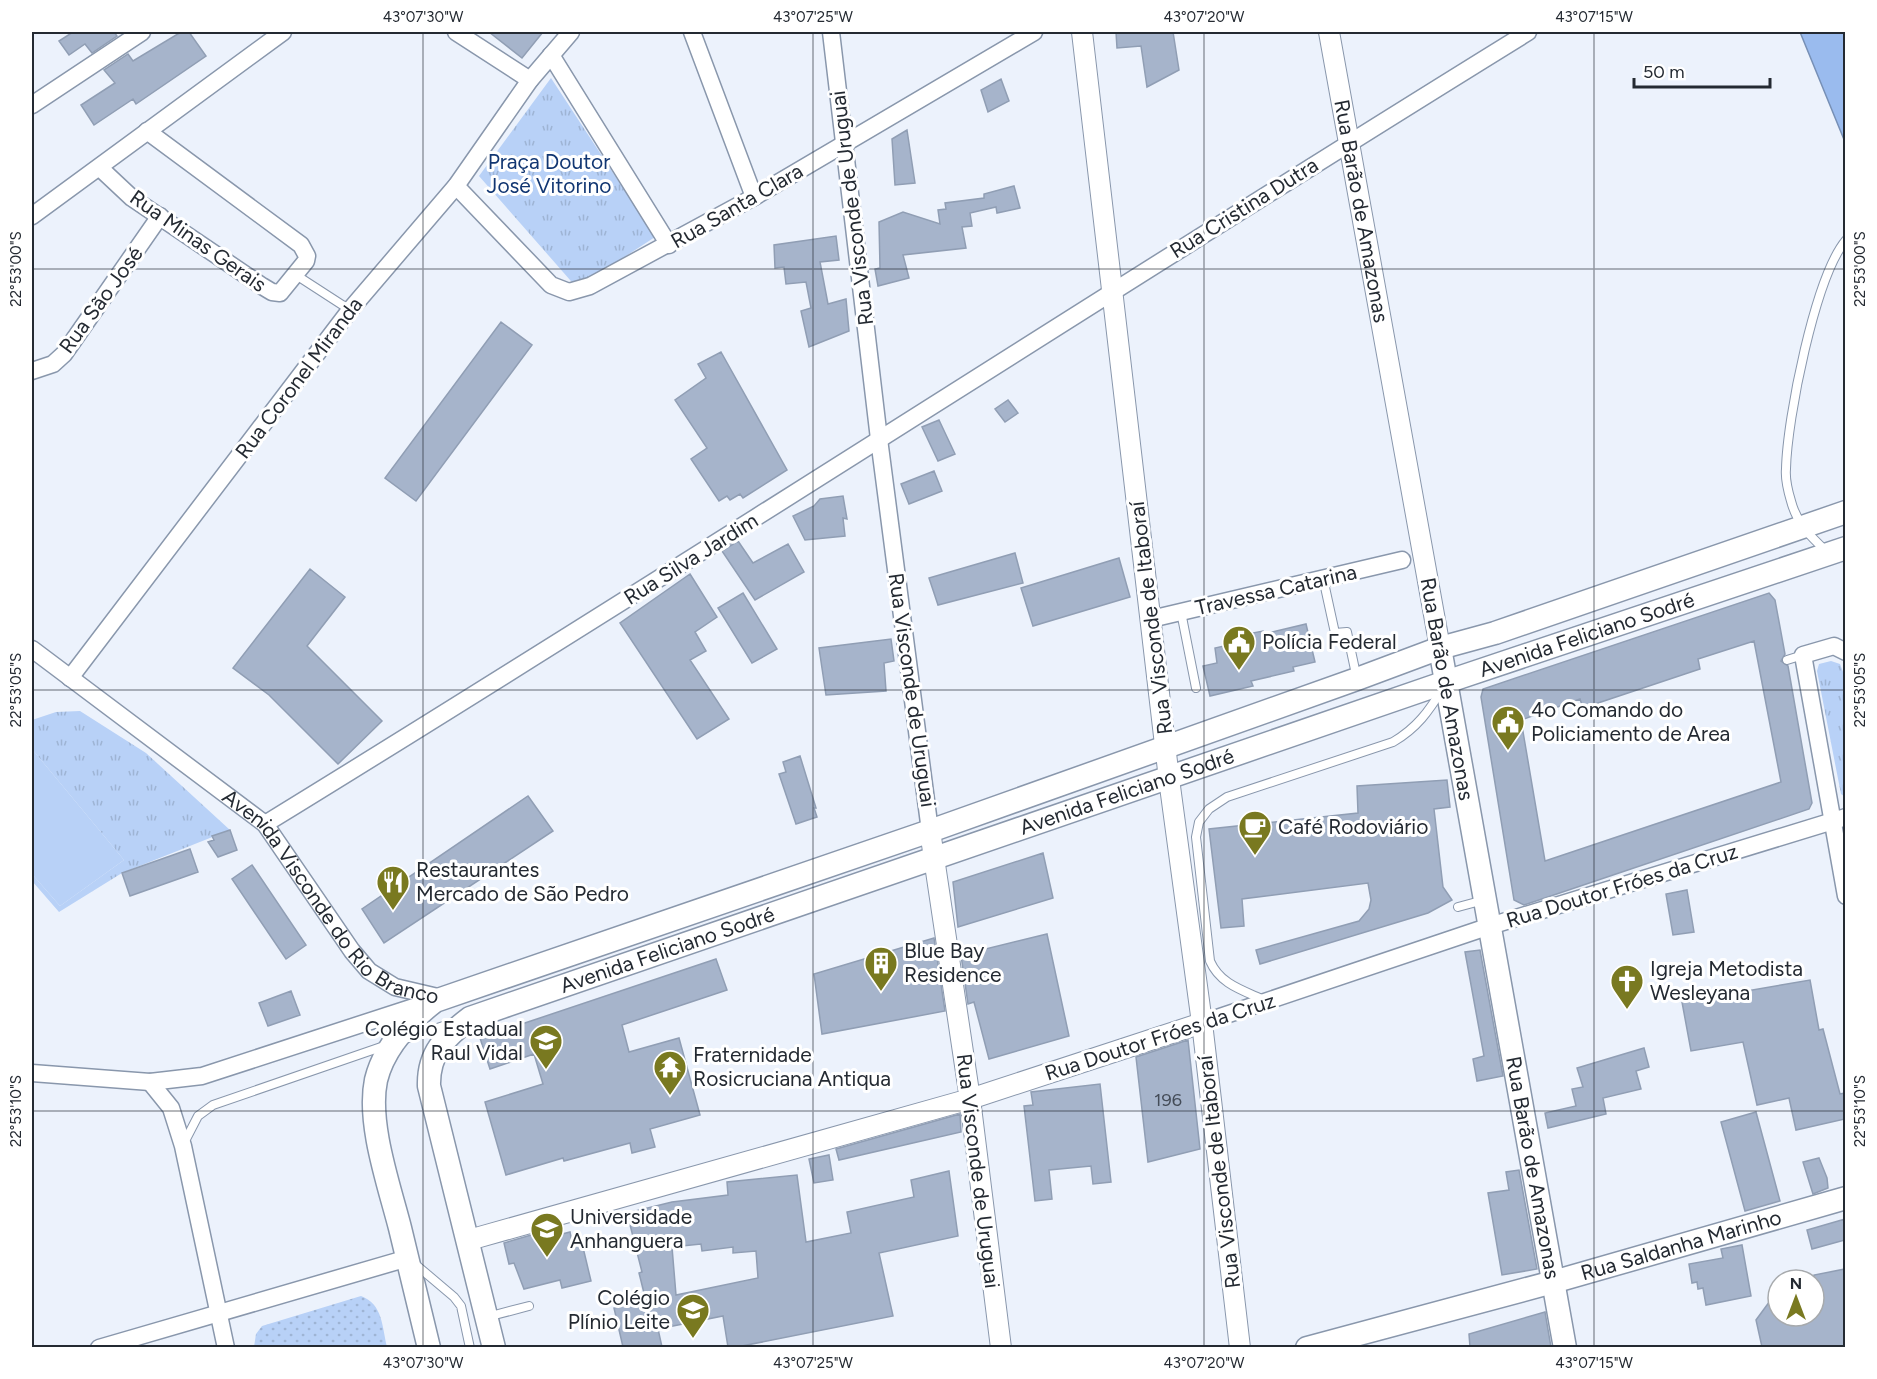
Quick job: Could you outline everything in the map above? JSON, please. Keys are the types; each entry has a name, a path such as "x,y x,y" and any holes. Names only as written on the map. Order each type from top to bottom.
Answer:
{"main road":[{"name":"Avenida Feliciano Sodré","path":"438,999 1167,748 1440,648 1495,633 1845,512"},
{"name":"Avenida Feliciano Sodré","path":"469,1240 431,1095 429,1066 438,1047 470,1018 1446,682 1837,551"},
{"name":"Rua Barão de Amazonas","path":"1440,648 1467,826 1490,926 1565,1347"},
{"name":"Avenida Visconde do Rio Branco","path":"429,1347 375,1115 376,1082 393,1043 411,1022 438,999"},
{"name":"Rua Saldanha Marinho","path":"1307,1347 1553,1282 1845,1198"},
{"path":"469,1240 494,1347"}],"street":[{"path":"32,105 142,32"},
{"path":"32,216 284,32"},
{"path":"456,32 531,80"},
{"name":"Rua Coronel Miranda","path":"70,678 350,310 456,186 531,80 571,32"},
{"path":"692,32 754,197"},
{"name":"Rua Visconde de Uruguai","path":"831,32 846,142 879,439 933,859 970,1099 1000,1347"},
{"name":"Rua Santa Clara","path":"456,186 551,285 569,292 603,280 669,245 1034,32"},
{"name":"Rua Visconde de Itaboraí","path":"1082,32 1169,779 1202,1023 1240,1347"},
{"name":"Rua Barão de Amazonas","path":"1329,32 1440,648"},
{"name":"Rua Cristina Dutra","path":"1113,290 1528,32"},
{"path":"551,56 669,245"},
{"name":"Rua Minas Gerais","path":"100,168 132,198 272,292 280,292 296,275 307,256 301,245 147,131"},
{"name":"Rua São José","path":"32,371 53,364 64,354 160,216"},
{"name":"Rua Silva Jardim","path":"265,824 824,476 1113,290"},
{"name":"Travessa Catarina","path":"1150,619 1402,560"},
{"path":"1845,652 1834,646 1795,658 1839,819 1845,896"},
{"name":"Avenida Visconde do Rio Branco","path":"32,649 265,824 352,951 369,971 395,987 438,999"},
{"name":"Rua Doutor Fróes da Cruz","path":"469,1240 970,1099 1490,926 1839,819"},
{"path":"32,1073 150,1082 214,1073 438,999"},
{"path":"150,1082 171,1108 183,1146 226,1347"},
{"path":"99,1347 408,1258"}],"lane":[{"path":"1837,551 1801,527 1791,501 1785,471 1791,408 1819,300 1838,249 1845,240"},
{"name":"Rua Minas Gerais","path":"296,275 350,310"},
{"path":"1323,578 1335,633 1347,632 1357,680"},
{"path":"1181,612 1196,688"},
{"path":"1267,1001 1228,984 1215,972 1210,962 1196,837 1198,822 1209,809 1245,790 1393,742 1410,732 1427,715 1446,682"},
{"path":"1458,907 1485,900"},
{"path":"183,1146 198,1116 213,1105 470,1018"},
{"path":"408,1258 454,1297 460,1306 470,1347"},
{"path":"487,1317 529,1306"}],"green space":[{"name":"Praça Doutor José Vitorino","path":"551,78 655,237 577,288 479,176"},
{"path":"1831,661 1840,664 1845,677 1845,797 1841,794 1817,671 1819,664"},
{"path":"80,711 146,753 230,830 122,873 59,912 32,881 32,874 60,906 124,860 32,749 32,720 56,712"},
{"path":"32,749 124,860 60,906 32,874"},
{"path":"361,1296 378,1310 387,1347 254,1347 256,1334 262,1326"}],"shaded area":[{"path":"1800,32 1845,32 1845,142"}],"building":[{"path":"73,32 114,32 117,36 92,53 85,44 69,55 59,41"},
{"path":"181,32 189,32 206,56 136,104 133,99 94,125 81,105 115,83 104,70 128,54 133,61"},
{"path":"489,32 543,32 522,58"},
{"path":"1116,32 1173,32 1179,70 1147,87 1141,46 1117,48"},
{"path":"1001,79 1009,101 988,112 981,90"},
{"path":"907,130 915,183 895,185 892,139"},
{"path":"1014,186 1020,208 997,213 996,207 970,213 972,226 962,227 966,248 903,255 909,278 878,286 875,269 880,268 879,222 903,212 940,224 938,210 946,209 945,203 984,198 984,194"},
{"path":"836,236 839,260 820,262 828,304 846,299 849,331 809,347 801,311 811,308 806,282 786,284 784,267 775,268 774,245"},
{"path":"501,322 532,345 416,501 385,478"},
{"path":"721,352 787,470 743,498 740,494 730,500 727,496 719,501 691,459 707,448 675,400 706,378 698,364"},
{"path":"1008,400 1018,413 1005,422 995,409"},
{"path":"939,420 955,454 938,461 922,427"},
{"path":"934,471 942,491 909,504 901,484"},
{"path":"843,496 847,519 843,518 845,536 805,540 793,516 814,506 820,499"},
{"path":"738,541 753,563 788,544 804,572 755,600 722,551"},
{"path":"1015,553 1023,583 938,605 929,578"},
{"path":"1119,558 1130,597 1033,626 1021,588"},
{"path":"310,569 345,597 307,646 382,721 338,764 269,695 233,668"},
{"path":"690,574 717,617 695,632 706,651 690,660 729,719 697,739 620,623"},
{"path":"743,593 777,649 752,663 718,608"},
{"name":"4o Comando do Policiamento de Area","path":"1769,593 1775,600 1785,654 1781,661 1788,666 1812,803 1809,809 1524,905 1514,900 1481,697 1483,689","holes":["1754,641 1781,782 1545,861 1521,720 1580,699 1583,708 1700,669 1698,659"]},
{"path":"1306,624 1315,662 1293,667 1294,671 1251,681 1253,686 1210,696 1203,666 1217,663 1215,648 1242,642 1242,635 1263,631 1264,634"},
{"path":"891,639 894,661 884,663 886,691 826,695 819,648"},
{"path":"800,756 817,817 796,824 779,774 786,772 783,762"},
{"path":"1447,780 1450,807 1434,809 1443,887 1452,900 1428,913 1260,964 1256,950 1359,921 1369,909 1371,900 1368,883 1242,899 1244,926 1221,928 1209,829 1358,813 1357,786"},
{"path":"528,796 553,831 384,943 362,909"},
{"path":"230,830 237,850 218,857 208,842 214,840 212,836"},
{"path":"190,849 198,872 130,896 122,873"},
{"path":"1043,853 1053,898 958,927 953,882"},
{"path":"252,865 306,945 286,959 232,879"},
{"path":"1687,890 1694,932 1673,935 1666,894"},
{"path":"1047,934 1069,1036 989,1059 974,1002 968,1004 961,955"},
{"name":"Blue Bay Residence","path":"934,938 945,1011 822,1034 814,974"},
{"path":"1480,950 1503,1076 1477,1081 1473,1059 1484,1056 1465,952"},
{"name":"Colégio Estadual Raul Vidal","path":"716,959 727,990 622,1025 629,1052 679,1038 700,1115 650,1129 655,1147 632,1153 630,1143 564,1161 563,1158 506,1175 485,1102 543,1084 534,1054 490,1069 480,1038"},
{"path":"1810,980 1819,1030 1823,1029 1840,1094 1845,1093 1845,1119 1796,1130 1789,1098 1757,1105 1743,1042 1691,1051 1682,1002"},
{"path":"291,991 300,1015 268,1026 259,1003"},
{"path":"1188,1040 1200,1149 1148,1162 1136,1057"},
{"path":"1644,1048 1649,1067 1636,1071 1641,1089 1603,1098 1606,1114 1548,1128 1545,1113 1576,1106 1572,1089 1583,1087 1577,1068"},
{"path":"1100,1084 1111,1182 1093,1184 1091,1166 1049,1170 1052,1199 1035,1201 1024,1106 1033,1105 1031,1092"},
{"path":"1756,1112 1780,1201 1745,1211 1721,1122"},
{"path":"960,1114 961,1132 839,1160 836,1149"},
{"path":"829,1155 833,1180 814,1183 809,1159"},
{"path":"1819,1158 1827,1178 1828,1188 1813,1194 1803,1162"},
{"path":"1519,1170 1537,1269 1502,1275 1488,1193 1509,1190 1506,1172"},
{"name":"Universidade Anhanguera","path":"949,1171 958,1236 879,1253 893,1316 728,1347 723,1316 658,1329 662,1347 623,1347 614,1308 646,1301 639,1273 642,1272 627,1213 672,1202 728,1195 727,1182 797,1175 806,1242 851,1233 847,1212 914,1197 911,1180","holes":["701,1244 702,1251 733,1247 733,1253 756,1251 758,1278 676,1295 672,1247"]},
{"path":"1845,1219 1845,1240 1812,1249 1807,1230"},
{"path":"545,1231 547,1238 570,1232 572,1242 581,1239 591,1281 562,1288 560,1280 524,1289 514,1263 509,1264 504,1243"},
{"path":"1742,1245 1751,1296 1706,1305 1703,1288 1698,1289 1697,1282 1692,1283 1689,1264 1723,1258 1721,1249"},
{"path":"1845,1269 1845,1347 1762,1347 1756,1320 1766,1306 1766,1328 1826,1328 1826,1273"},
{"path":"1545,1312 1551,1347 1470,1347 1469,1334"}],"place":[{"name":"Polícia Federal","path":"1239,671"},
{"name":"4o Comando do Policiamento de Area","path":"1508,751"},
{"name":"Café Rodoviário","path":"1255,856"},
{"name":"Restaurantes Mercado de São Pedro","path":"393,911"},
{"name":"Blue Bay Residence","path":"881,992"},
{"name":"Igreja Metodista Wesleyana","path":"1627,1010"},
{"name":"Colégio Estadual Raul Vidal","path":"546,1070"},
{"name":"Fraternidade Rosicruciana Antiqua","path":"670,1096"},
{"name":"Universidade Anhanguera","path":"547,1258"},
{"name":"Colégio Plínio Leite","path":"693,1339"}]}
